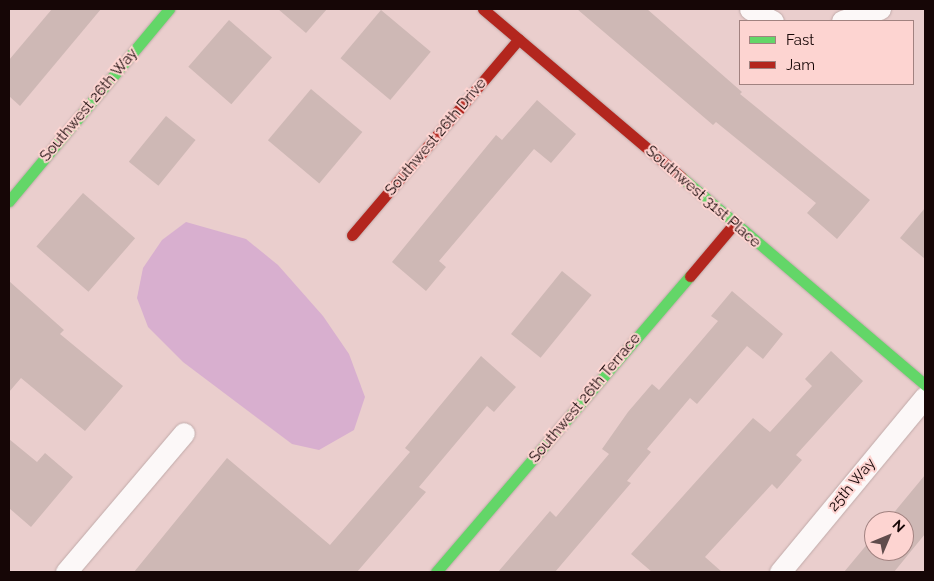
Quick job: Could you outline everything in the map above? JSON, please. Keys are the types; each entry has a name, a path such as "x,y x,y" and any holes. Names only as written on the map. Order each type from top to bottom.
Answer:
{"street":[{"name":"Southwest 26th Way","path":"9,201 170,9"},
{"name":"Southwest 31st Place","path":"483,9 925,385"},
{"path":"750,9 770,20"},
{"path":"845,20 880,9"},
{"name":"Southwest 26th Drive","path":"352,235 519,39"},
{"name":"Southwest 26th Terrace","path":"436,572 734,224"},
{"name":"25th Way","path":"780,572 925,397"},
{"path":"66,572 184,433"}],"shaded area":[{"path":"186,222 246,239 278,265 323,316 349,354 365,397 354,430 319,450 292,444 183,362 148,327 137,298 143,268 162,240"}],"building":[{"path":"52,9 101,9 20,106 9,96 9,60"},
{"path":"278,9 327,9 306,33"},
{"path":"577,9 647,9 742,92 740,94 870,200 837,239 807,213 816,203 716,122 713,125"},
{"path":"381,10 431,52 390,100 341,58"},
{"path":"229,20 272,57 231,104 188,67"},
{"path":"311,89 362,132 319,183 268,140"},
{"path":"537,100 576,134 551,163 534,149 439,261 446,267 426,291 392,262 496,135 502,140"},
{"path":"166,116 196,140 158,186 129,162"},
{"path":"83,193 135,238 88,292 36,247"},
{"path":"925,208 925,259 900,238"},
{"path":"562,271 592,295 541,358 511,334"},
{"path":"9,281 64,330 60,334 123,386 85,431 21,378 9,392"},
{"path":"732,291 783,334 763,359 747,346 697,404 690,398 647,449 651,452 627,481 631,483 555,572 498,572 550,511 556,517 609,454 602,449 628,412 652,384 659,390 718,321 711,316"},
{"path":"831,351 863,381 796,455 802,460 777,489 772,484 705,557 722,572 652,572 631,554 753,418 770,432 812,386 805,379"},
{"path":"481,356 516,387 494,412 487,406 419,487 426,492 357,572 134,572 227,458 330,545 410,452 405,448"},
{"path":"9,439 37,462 45,453 73,477 31,527 9,508"},
{"path":"925,475 925,534 914,547 914,511 895,511"},
{"path":"864,548 864,561 903,561 894,572 844,572"}],"traffic: fast":[{"path":"9,201 169,9"},
{"path":"681,177 925,385"},
{"path":"436,572 690,276"}],"traffic: jam":[{"path":"483,9 681,177"},
{"path":"352,235 519,39"},
{"path":"690,276 734,224"}]}
